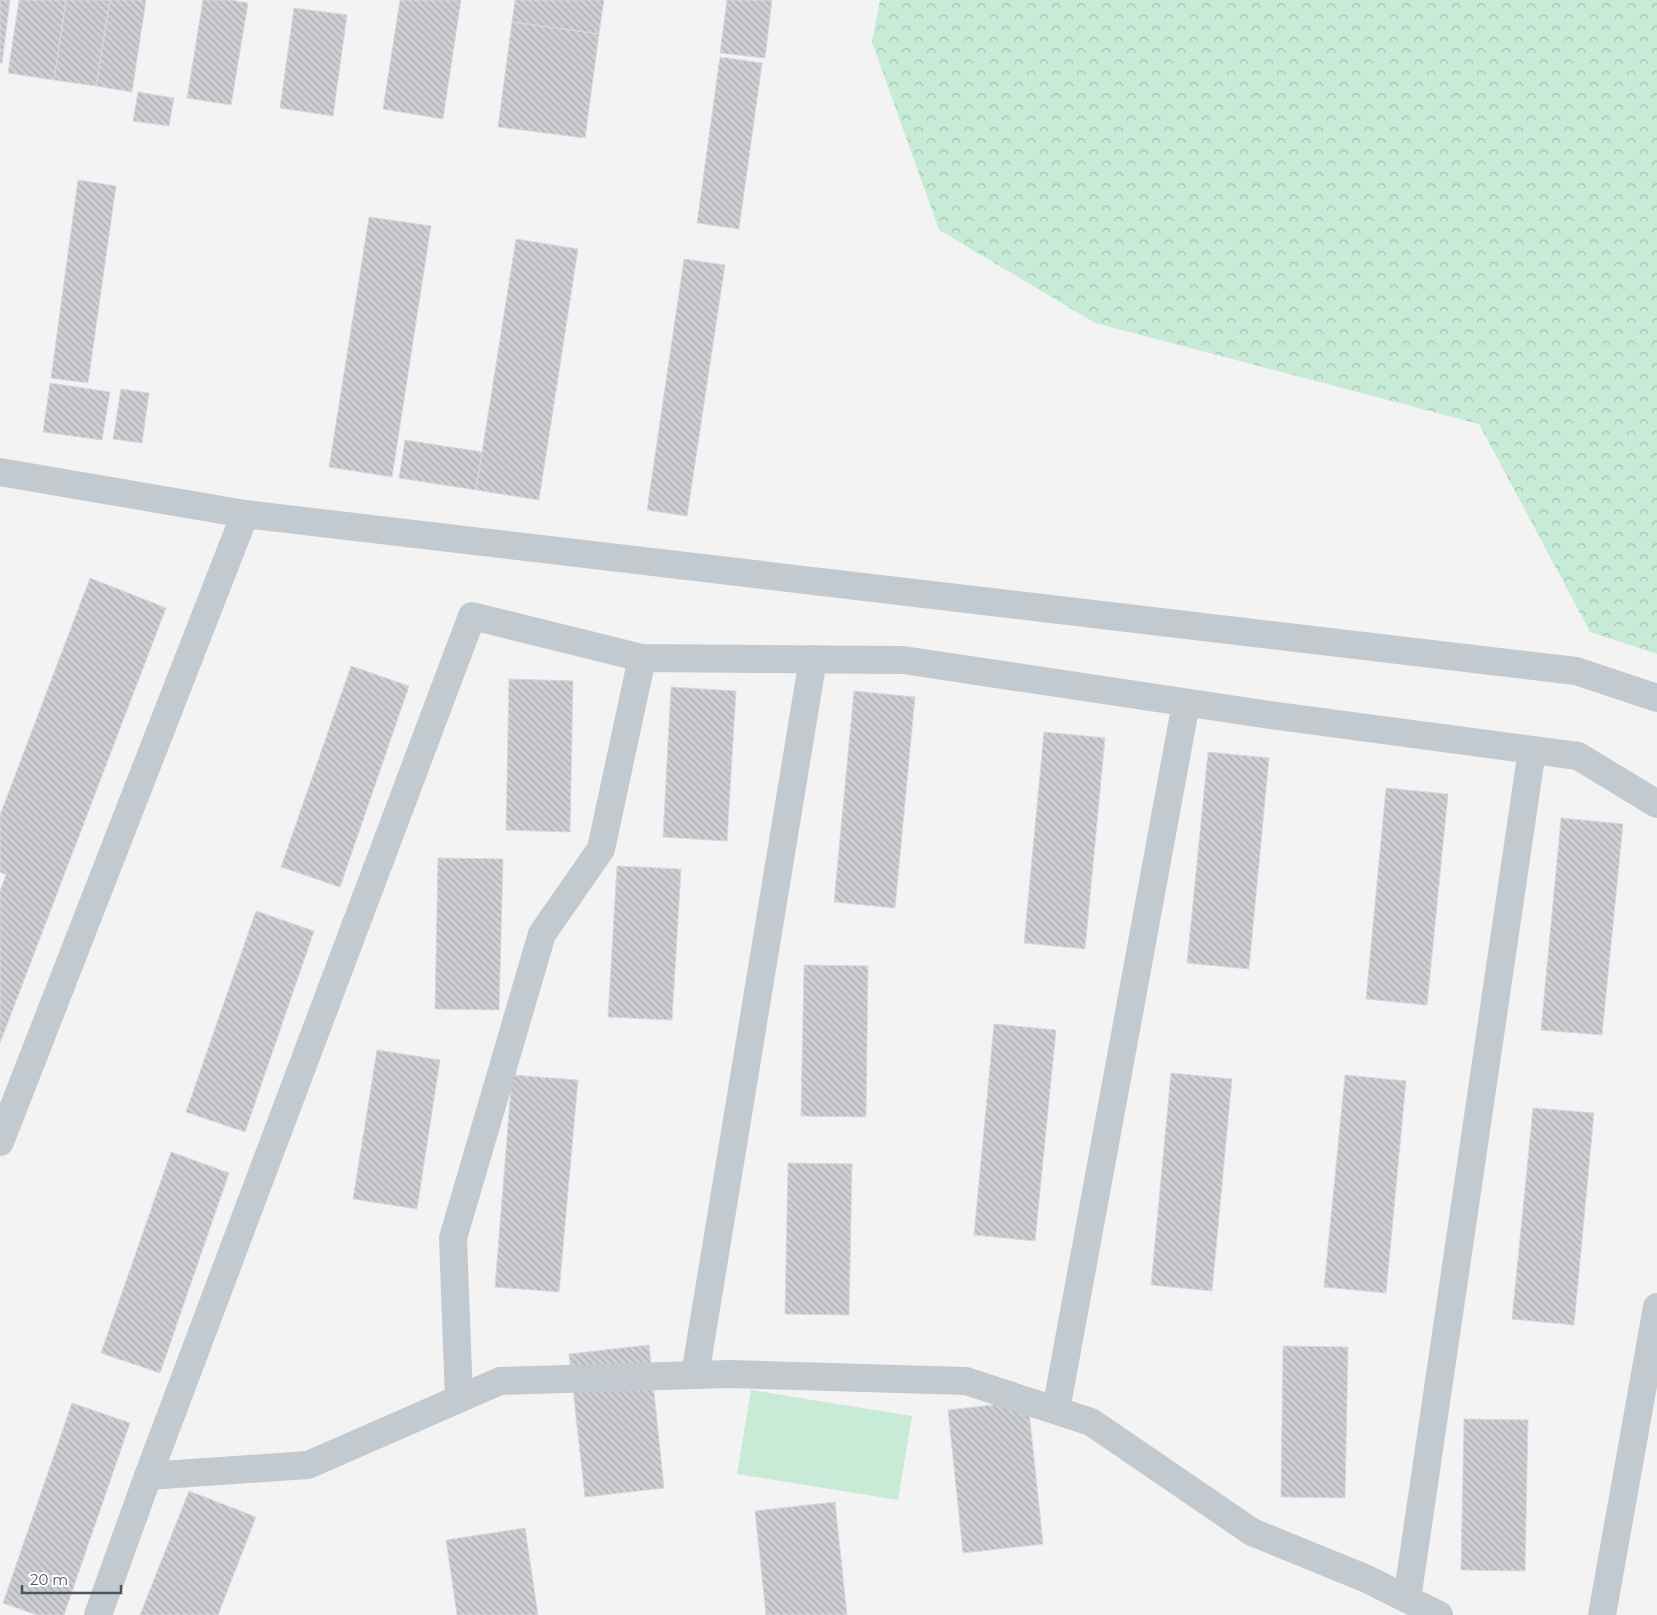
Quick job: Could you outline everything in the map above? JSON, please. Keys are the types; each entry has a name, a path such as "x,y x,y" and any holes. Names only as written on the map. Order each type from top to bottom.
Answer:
{"street":[{"path":"0,472 245,514 1576,671 1657,698"},
{"path":"0,1142 245,514"},
{"path":"98,1615 148,1476 472,616 642,658 903,660 1186,703 1578,756 1657,804"},
{"path":"459,1399 453,1238 542,934 601,849 642,658"},
{"path":"695,1375 813,659"},
{"path":"1056,1410 1186,703"},
{"path":"1407,1599 1532,750"},
{"path":"1602,1615 1657,1307"},
{"path":"148,1476 308,1465 500,1381 729,1374 966,1381 1091,1422 1252,1532 1367,1579 1440,1615"}],"green space":[{"path":"880,0 1657,0 1657,654 1590,632 1479,424 1095,323 939,230 872,42"},
{"path":"751,1390 912,1416 898,1500 737,1474"}],"building":[{"path":"0,0 10,0 2,63 0,63"},
{"path":"19,0 66,0 54,80 8,73"},
{"path":"66,0 110,0 96,86 54,80"},
{"path":"110,0 146,0 132,92 96,86"},
{"path":"203,0 230,0 248,3 231,105 187,98"},
{"path":"400,0 461,0 443,119 383,109"},
{"path":"515,0 604,0 599,34 512,22"},
{"path":"727,0 772,0 765,58 720,53"},
{"path":"294,8 347,15 333,116 280,108"},
{"path":"512,22 599,34 585,138 498,127"},
{"path":"720,57 762,63 739,229 697,223"},
{"path":"138,92 174,98 169,126 133,121"},
{"path":"78,180 116,186 88,383 51,378"},
{"path":"369,217 431,226 392,477 329,467"},
{"path":"516,239 578,249 539,500 476,490"},
{"path":"684,259 725,265 687,516 647,510"},
{"path":"50,383 110,392 102,440 43,432"},
{"path":"121,389 149,393 142,443 113,439"},
{"path":"405,440 482,452 476,490 399,478"},
{"path":"90,578 166,608 0,1043 0,891 6,875 0,872 0,815"},
{"path":"351,666 409,686 340,887 281,867"},
{"path":"509,679 573,681 570,832 506,830"},
{"path":"671,687 736,691 727,841 663,837"},
{"path":"854,691 915,697 895,908 834,902"},
{"path":"1044,732 1105,738 1085,949 1024,943"},
{"path":"1208,752 1269,758 1249,969 1187,963"},
{"path":"1386,788 1448,794 1427,1005 1366,999"},
{"path":"1561,818 1623,824 1602,1035 1541,1030"},
{"path":"438,858 503,859 499,1010 435,1009"},
{"path":"617,866 681,869 672,1020 608,1017"},
{"path":"256,911 314,931 245,1132 186,1112"},
{"path":"804,965 868,966 866,1117 801,1116"},
{"path":"994,1024 1056,1030 1035,1241 974,1235"},
{"path":"377,1050 440,1060 417,1209 353,1199"},
{"path":"1171,1073 1232,1079 1212,1291 1151,1285"},
{"path":"512,1075 578,1080 559,1292 495,1287"},
{"path":"1345,1075 1406,1081 1386,1293 1324,1287"},
{"path":"1533,1108 1594,1113 1574,1325 1512,1319"},
{"path":"171,1152 229,1173 160,1373 101,1353"},
{"path":"788,1163 852,1164 849,1315 785,1314"},
{"path":"649,1345 664,1488 585,1497 569,1354"},
{"path":"1283,1346 1348,1347 1345,1498 1281,1497"},
{"path":"1028,1401 1043,1544 963,1553 948,1410"},
{"path":"72,1403 130,1423 64,1615 37,1615 3,1603"},
{"path":"1464,1419 1528,1420 1525,1571 1461,1570"},
{"path":"189,1491 256,1517 218,1615 140,1615"},
{"path":"835,1502 847,1615 766,1615 755,1511"},
{"path":"525,1528 538,1615 457,1615 446,1540"}]}
